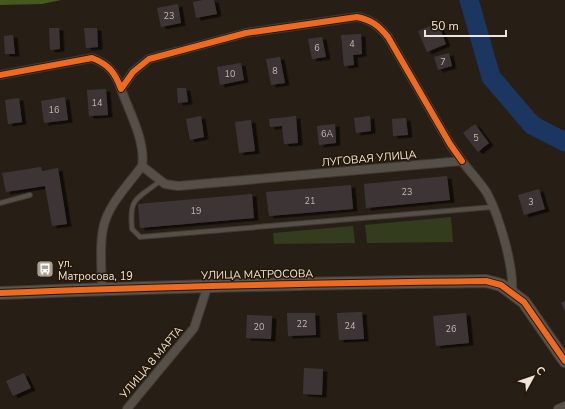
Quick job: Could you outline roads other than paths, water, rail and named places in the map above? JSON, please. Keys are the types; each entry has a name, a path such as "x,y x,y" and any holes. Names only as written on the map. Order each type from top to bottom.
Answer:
{"street":[{"path":"120,89 133,72 149,59 246,33 357,16 368,19 378,25 388,37 450,144 481,185 493,207 512,269 512,292"},
{"path":"0,75 92,58 100,61 113,71 142,148 142,166 112,207 104,223 102,239 102,288"},
{"name":"ЛУГОВАЯ УЛИЦА","path":"142,166 160,181 169,186 178,186 462,161"},
{"name":"УЛИЦА МАТРОСОВА","path":"0,292 102,288 154,288 208,284 486,281 501,285 524,302 565,361"},
{"name":"УЛИЦА 8 МАРТА","path":"127,409 194,328 208,284"},
{"path":"558,409 565,406"}],"lane":[{"path":"160,181 137,199 131,206 132,229 136,235 140,237 493,207"},
{"path":"0,203 30,195"}],"waterway":[{"path":"469,0 491,77 532,125 565,142"}],"place":[{"name":"ул. Матросова, 19","path":"45,269"}]}
